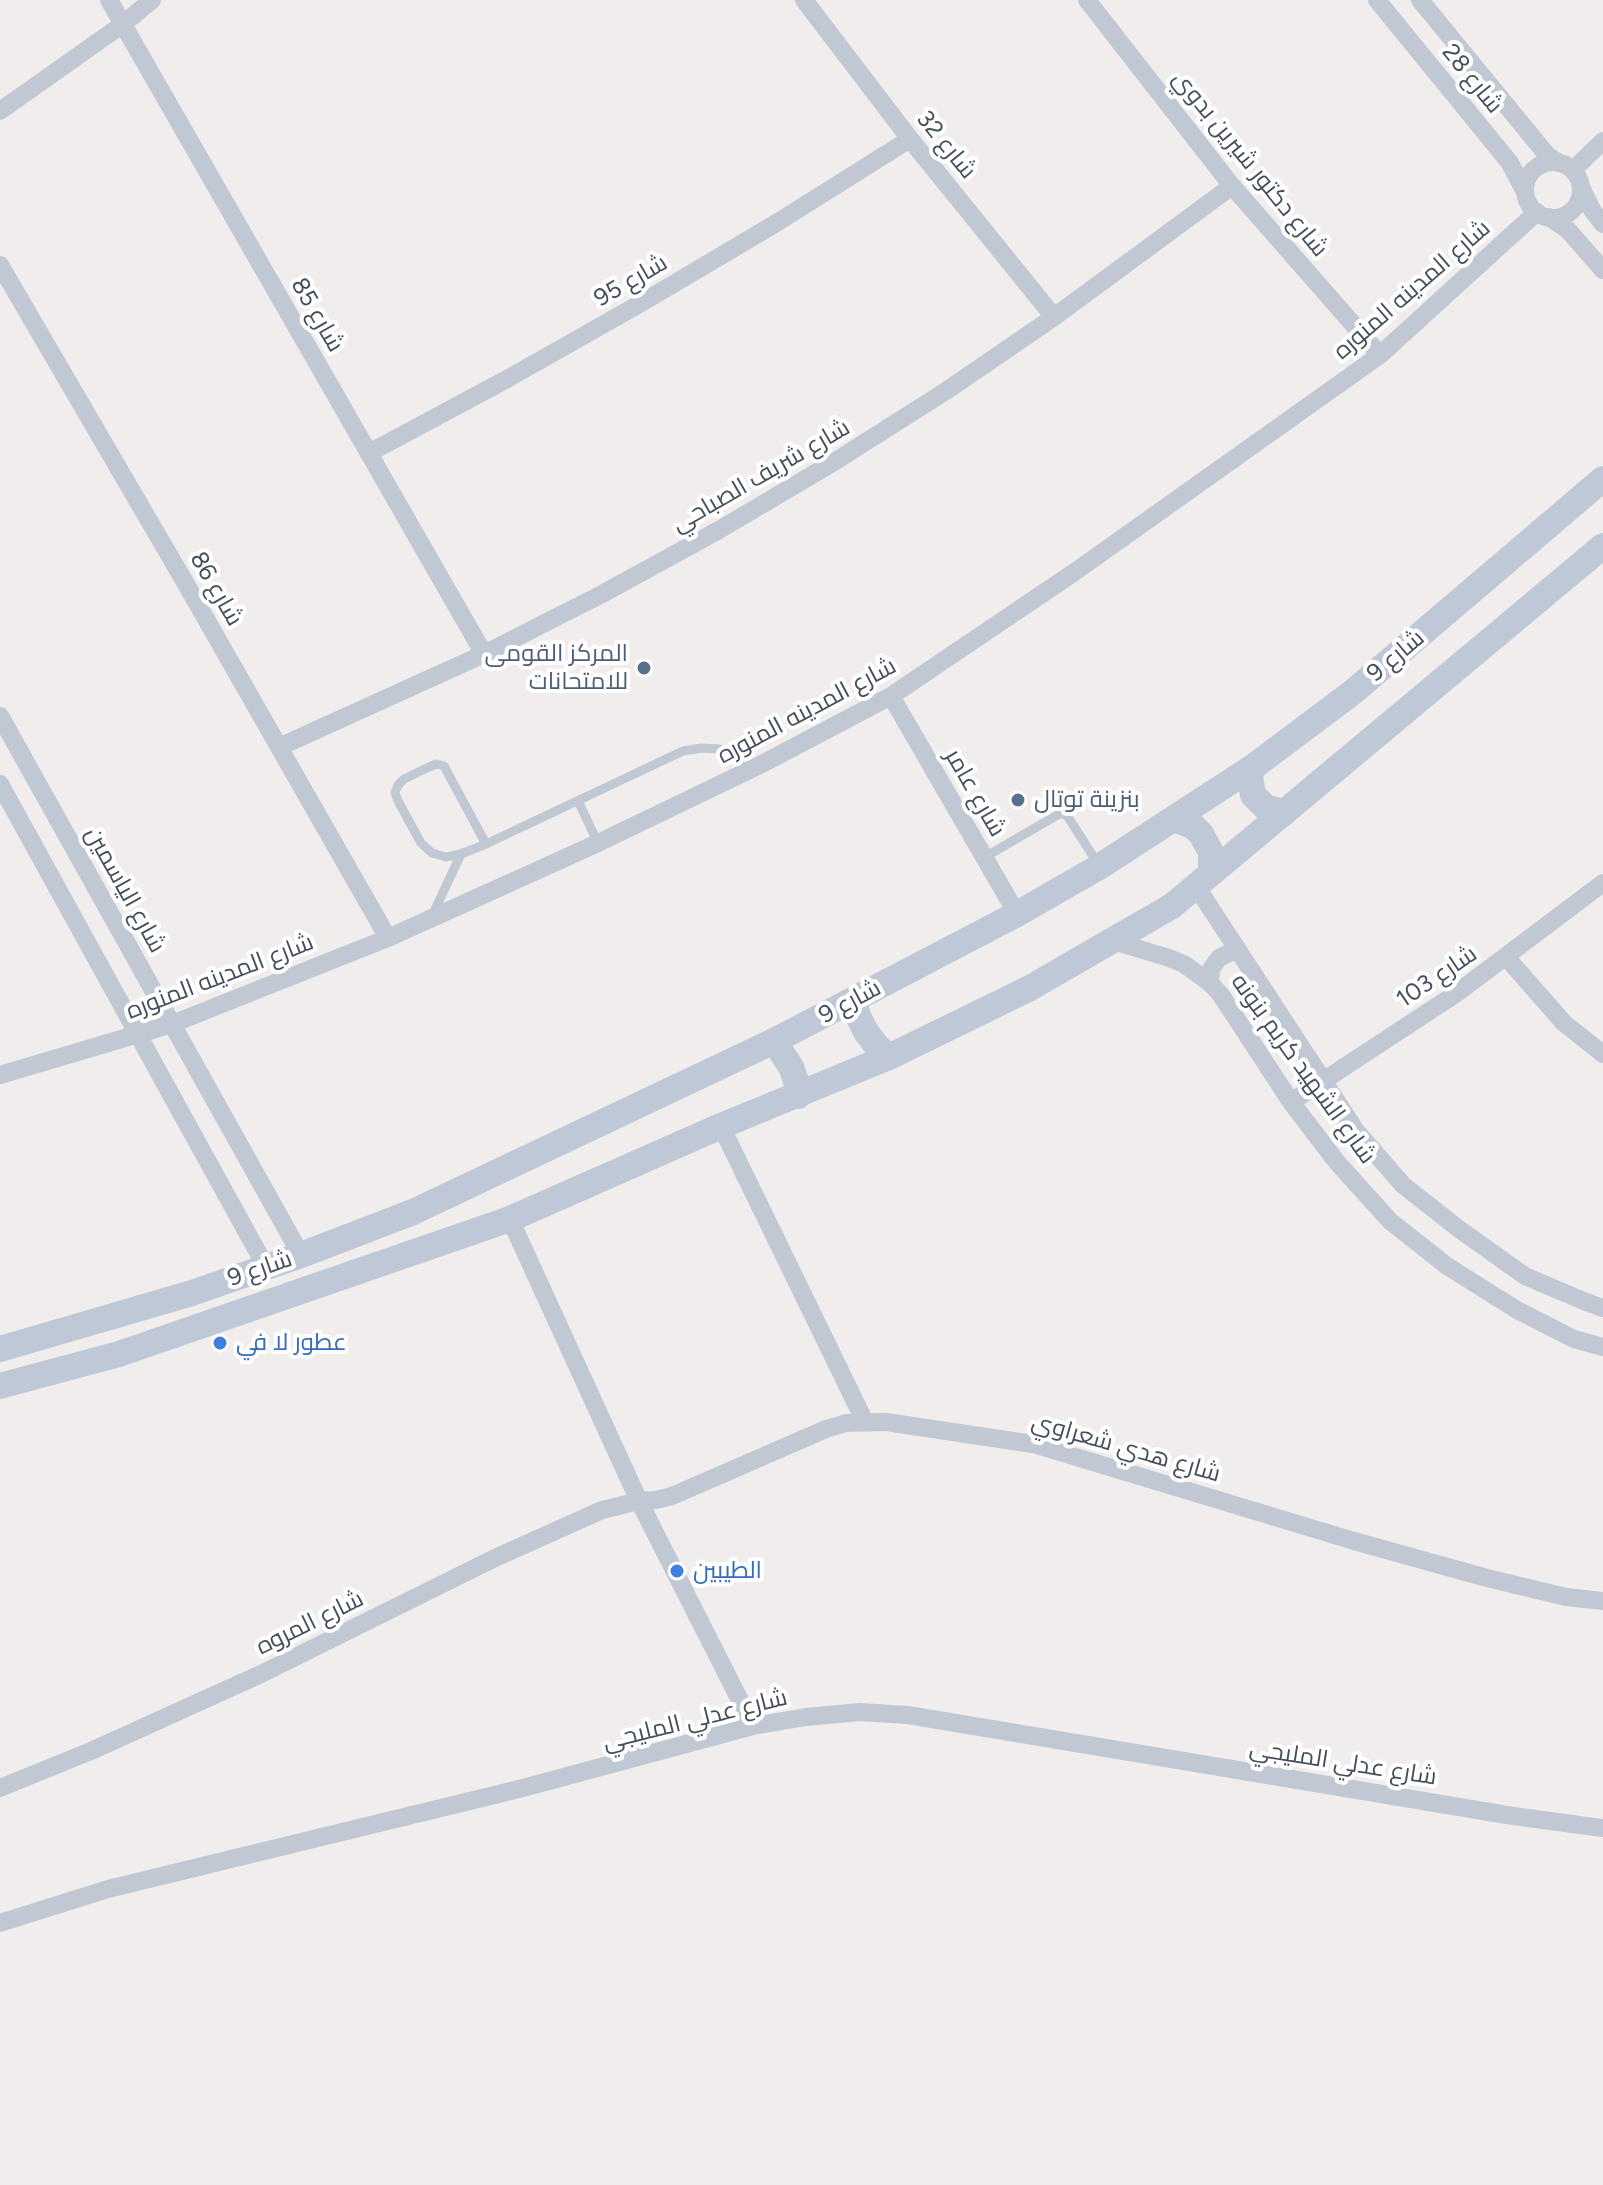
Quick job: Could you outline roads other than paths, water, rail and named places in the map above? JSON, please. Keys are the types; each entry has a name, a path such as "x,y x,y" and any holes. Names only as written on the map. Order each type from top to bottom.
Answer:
{"main road":[{"name":"شارع 9","path":"0,1349 192,1293 413,1212 774,1041 1017,914 1099,867 1253,767 1353,692 1603,479"},
{"name":"شارع 9","path":"0,1386 119,1354 510,1219 721,1126 889,1057 1016,995 1172,906 1603,546"},
{"path":"1253,767 1250,776 1253,795 1266,808 1285,812"},
{"path":"1175,819 1194,827 1211,852 1203,879"},
{"path":"853,1000 866,1032 889,1057"},
{"path":"774,1041 791,1067 798,1096"}],"street":[{"name":"شارع 85","path":"109,0 484,654"},
{"path":"0,111 152,0"},
{"name":"شارع 32","path":"804,0 910,139 1054,317"},
{"name":"شارع دكتور شيرين بدوي","path":"1087,0 1232,186 1380,355"},
{"name":"شارع 28","path":"1377,0 1510,163 1525,192"},
{"name":"شارع 28","path":"1420,0 1547,155 1571,173 1603,224"},
{"name":"شارع 95","path":"369,453 643,302 910,139"},
{"path":"1571,173 1603,141"},
{"path":"1543,215 1565,215 1577,203 1571,173 1552,162 1538,167 1528,178 1525,192 1529,204 1543,215 1568,230 1603,270"},
{"name":"شارع شريف الصباحي","path":"279,747 484,654 719,530 946,391 1054,317 1232,186"},
{"name":"شارع المدينه المنوره","path":"0,1075 172,1024 388,938 598,843 760,765 891,696 1076,571 1380,355 1543,215"},
{"name":"شارع 86","path":"0,265 388,938"},
{"name":"شارع عامر","path":"891,696 1017,914"},
{"name":"شارع الياسمين","path":"0,716 301,1255"},
{"path":"0,784 266,1267"},
{"name":"شارع الشهيد كريم بنونه","path":"1203,879 1238,951 1356,1131 1403,1185 1525,1276 1603,1308"},
{"name":"شارع 103","path":"1291,1102 1507,958 1603,883"},
{"name":"شارع الشهيد كريم بنونه","path":"1113,941 1184,964 1210,983 1291,1102 1336,1161 1390,1221 1447,1266 1517,1310 1574,1339 1603,1347"},
{"path":"1210,983 1211,969 1219,958 1238,951"},
{"path":"1507,958 1564,1023 1603,1054"},
{"path":"721,1126 865,1422"},
{"path":"510,1219 639,1501 753,1726"},
{"name":"شارع هدي شعراوي","path":"639,1501 672,1496 846,1423 909,1425 1033,1444 1472,1574 1566,1597 1603,1601"},
{"name":"شارع المروه","path":"0,1788 91,1751 261,1674 558,1529 602,1510 639,1501"},
{"name":"شارع عدلي المليجي","path":"0,1923 108,1889 519,1789 753,1726 860,1712 908,1715 1513,1816 1603,1828"}],"lane":[{"path":"486,844 444,766 436,764 398,785 395,793 421,843 432,853 446,857 486,844 683,751 719,749 760,765"},
{"path":"578,801 598,843"},
{"path":"985,857 1063,814 1068,817 1099,867"},
{"path":"431,919 461,854"}],"place":[{"name":"المركز القومى للامتحانات","path":"644,668"},
{"name":"بنزينة توتال","path":"1018,800"},
{"name":"عطور لا في","path":"220,1343"},
{"name":"الطيبين","path":"677,1571"}]}
